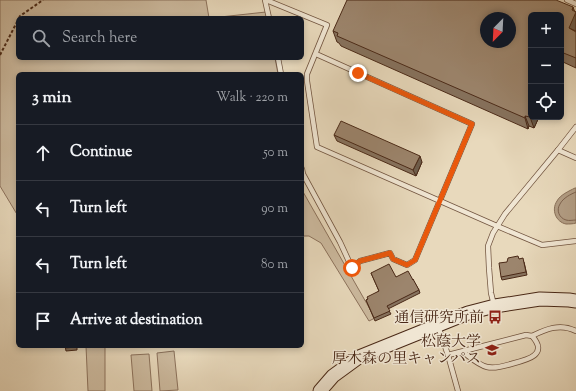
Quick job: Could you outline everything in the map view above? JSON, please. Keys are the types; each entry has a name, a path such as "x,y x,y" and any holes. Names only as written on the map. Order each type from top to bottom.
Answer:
{"street":[{"path":"320,391 333,376 359,357 468,313 495,306 540,299 576,301"}],"lane":[{"path":"266,0 269,16"},
{"path":"266,0 328,25 307,74 306,81 317,147 542,245 576,241"},
{"path":"567,0 576,4"},
{"path":"304,176 340,242 352,268 360,261 390,253 393,259 407,265 415,260 472,124 316,54"},
{"path":"278,60 281,72"},
{"path":"495,306 491,293 488,246 493,233 505,214 576,127"},
{"path":"558,150 576,158"},
{"path":"438,325 458,391"},
{"path":"448,356 526,335 532,336 546,329 563,327 576,331"},
{"path":"463,352 477,363 485,367 498,367 532,358 536,354 538,348 537,342 532,336"}],"path":[{"path":"20,16 43,0"},
{"path":"0,55 16,25"}],"shaded area":[{"path":"0,0 206,0 209,16 16,16 16,60 275,60 278,72 16,72 16,213 0,186"},
{"path":"266,12 267,16 229,16"},
{"path":"304,194 375,318 369,321 321,243 309,236 304,236"},
{"path":"86,348 105,348 105,391 88,391"},
{"path":"174,351 178,390 160,391 157,353"},
{"path":"149,354 152,391 134,391 131,355"}],"water":[{"path":"575,188 576,223 562,223 557,218 554,208 555,204 565,193"}],"building":[{"path":"347,0 556,0 573,7 572,10 576,12 569,28 576,32 576,58 564,53 564,12 528,12 528,117 525,116 525,118 337,36 338,33 333,31"},
{"path":"341,121 420,156 413,170 334,135"},
{"path":"518,256 519,259 523,258 526,272 501,277 499,263 507,262 508,258"},
{"path":"389,264 396,277 408,271 419,290 387,306 390,311 374,318 366,300 368,299 367,297 379,291 371,273"}],"place":[{"name":"通信研究所前","path":"495,317"},
{"name":"松蔭大学 厚木森の里キャンパス","path":"492,350"}],"route":[{"path":"352,268 360,261 390,253 393,259 407,265 415,260 472,124 358,73"}]}
